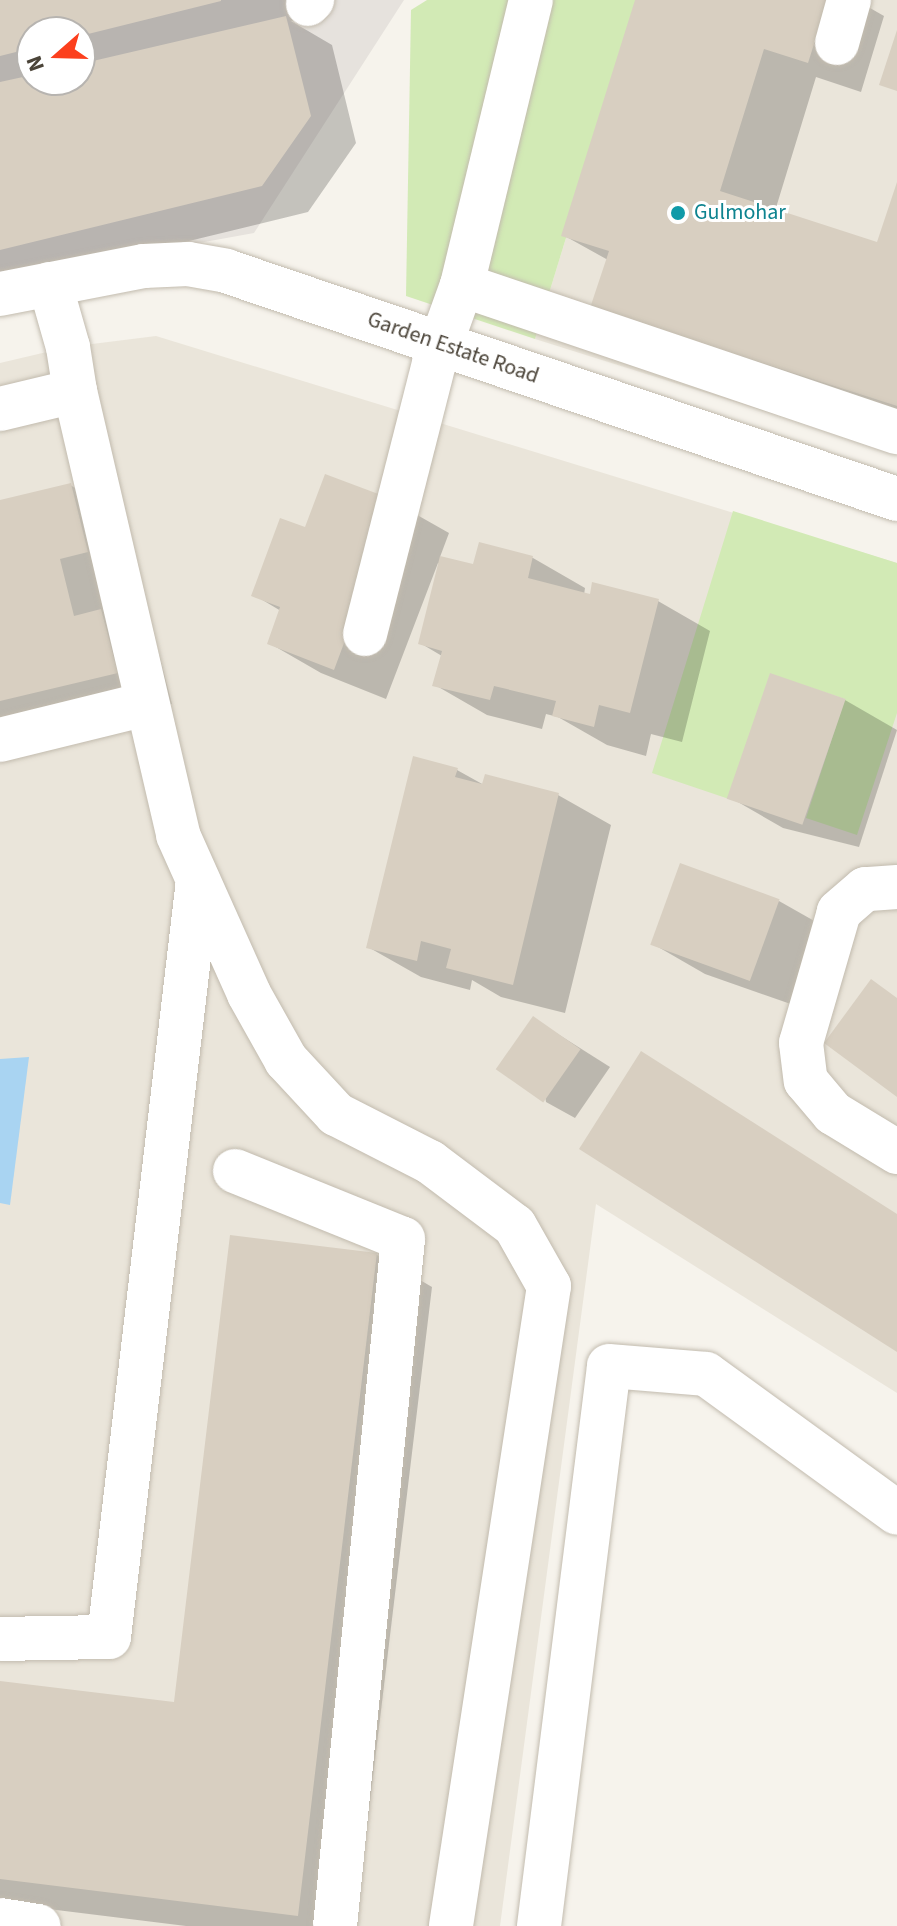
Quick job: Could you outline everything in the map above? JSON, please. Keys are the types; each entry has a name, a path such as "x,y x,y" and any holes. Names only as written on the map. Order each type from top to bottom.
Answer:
{"street":[{"path":"365,634 440,343 462,285 531,0"},
{"path":"837,43 849,0"},
{"name":"Garden Estate Road","path":"0,294 144,266 188,264 226,271 897,499"},
{"path":"50,284 68,347 75,391 178,835 249,994 286,1060 336,1114 430,1162 515,1226 549,1286 451,1926"},
{"path":"462,285 897,432"},
{"path":"0,409 75,391"},
{"path":"0,740 147,704"},
{"path":"0,1639 109,1637 198,880"},
{"path":"897,887 865,889 839,912 801,1043 806,1081 833,1113 897,1152"},
{"path":"235,1171 403,1239 335,1926"},
{"path":"539,1926 609,1366 706,1374 897,1513"},
{"path":"0,1920 39,1926"}],"shaded area":[{"path":"0,0 404,0 254,233 0,279"},
{"name":"Gulmohar","path":"639,0 897,0 897,453 535,339"},
{"path":"156,336 897,563 897,1393 596,1204 500,1926 0,1926 0,363 68,347"}],"green space":[{"path":"427,0 639,0 535,339 406,296 411,10"},
{"path":"733,511 897,563 897,713 857,835 806,818 845,699 770,674 729,799 652,773"}],"water":[{"path":"29,1057 10,1205 0,1203 0,1059"}],"building":[{"path":"0,0 221,0 96,32 96,16 16,16 16,52 0,56"},
{"name":"Gulmohar","path":"635,0 828,0 808,63 764,49 720,191 877,242 897,182 897,406 590,308 609,251 561,236"},
{"path":"286,16 311,116 262,186 0,250 0,82 16,78 16,96 96,96 96,60"},
{"path":"897,30 897,91 879,85"},
{"path":"325,474 397,501 334,670 267,644 280,607 251,596 280,518 305,527"},
{"path":"71,483 88,552 60,559 74,616 101,609 118,673 0,701 0,500"},
{"path":"479,542 533,556 528,578 590,594 592,582 659,599 630,713 599,705 594,727 552,716 556,701 494,686 490,700 432,686 442,651 418,644 440,556 473,564"},
{"path":"770,673 846,699 802,825 727,799"},
{"path":"413,756 458,768 455,777 482,784 485,774 559,793 513,985 446,968 451,949 421,941 417,961 366,948"},
{"path":"680,863 780,899 750,981 650,945"},
{"path":"871,979 897,998 897,1097 824,1043"},
{"path":"533,1016 581,1049 543,1103 496,1069"},
{"path":"641,1051 897,1214 897,1352 579,1149"},
{"path":"230,1235 377,1253 298,1916 0,1879 0,1681 174,1702"}],"place":[{"name":"Gulmohar","path":"678,213"}]}
